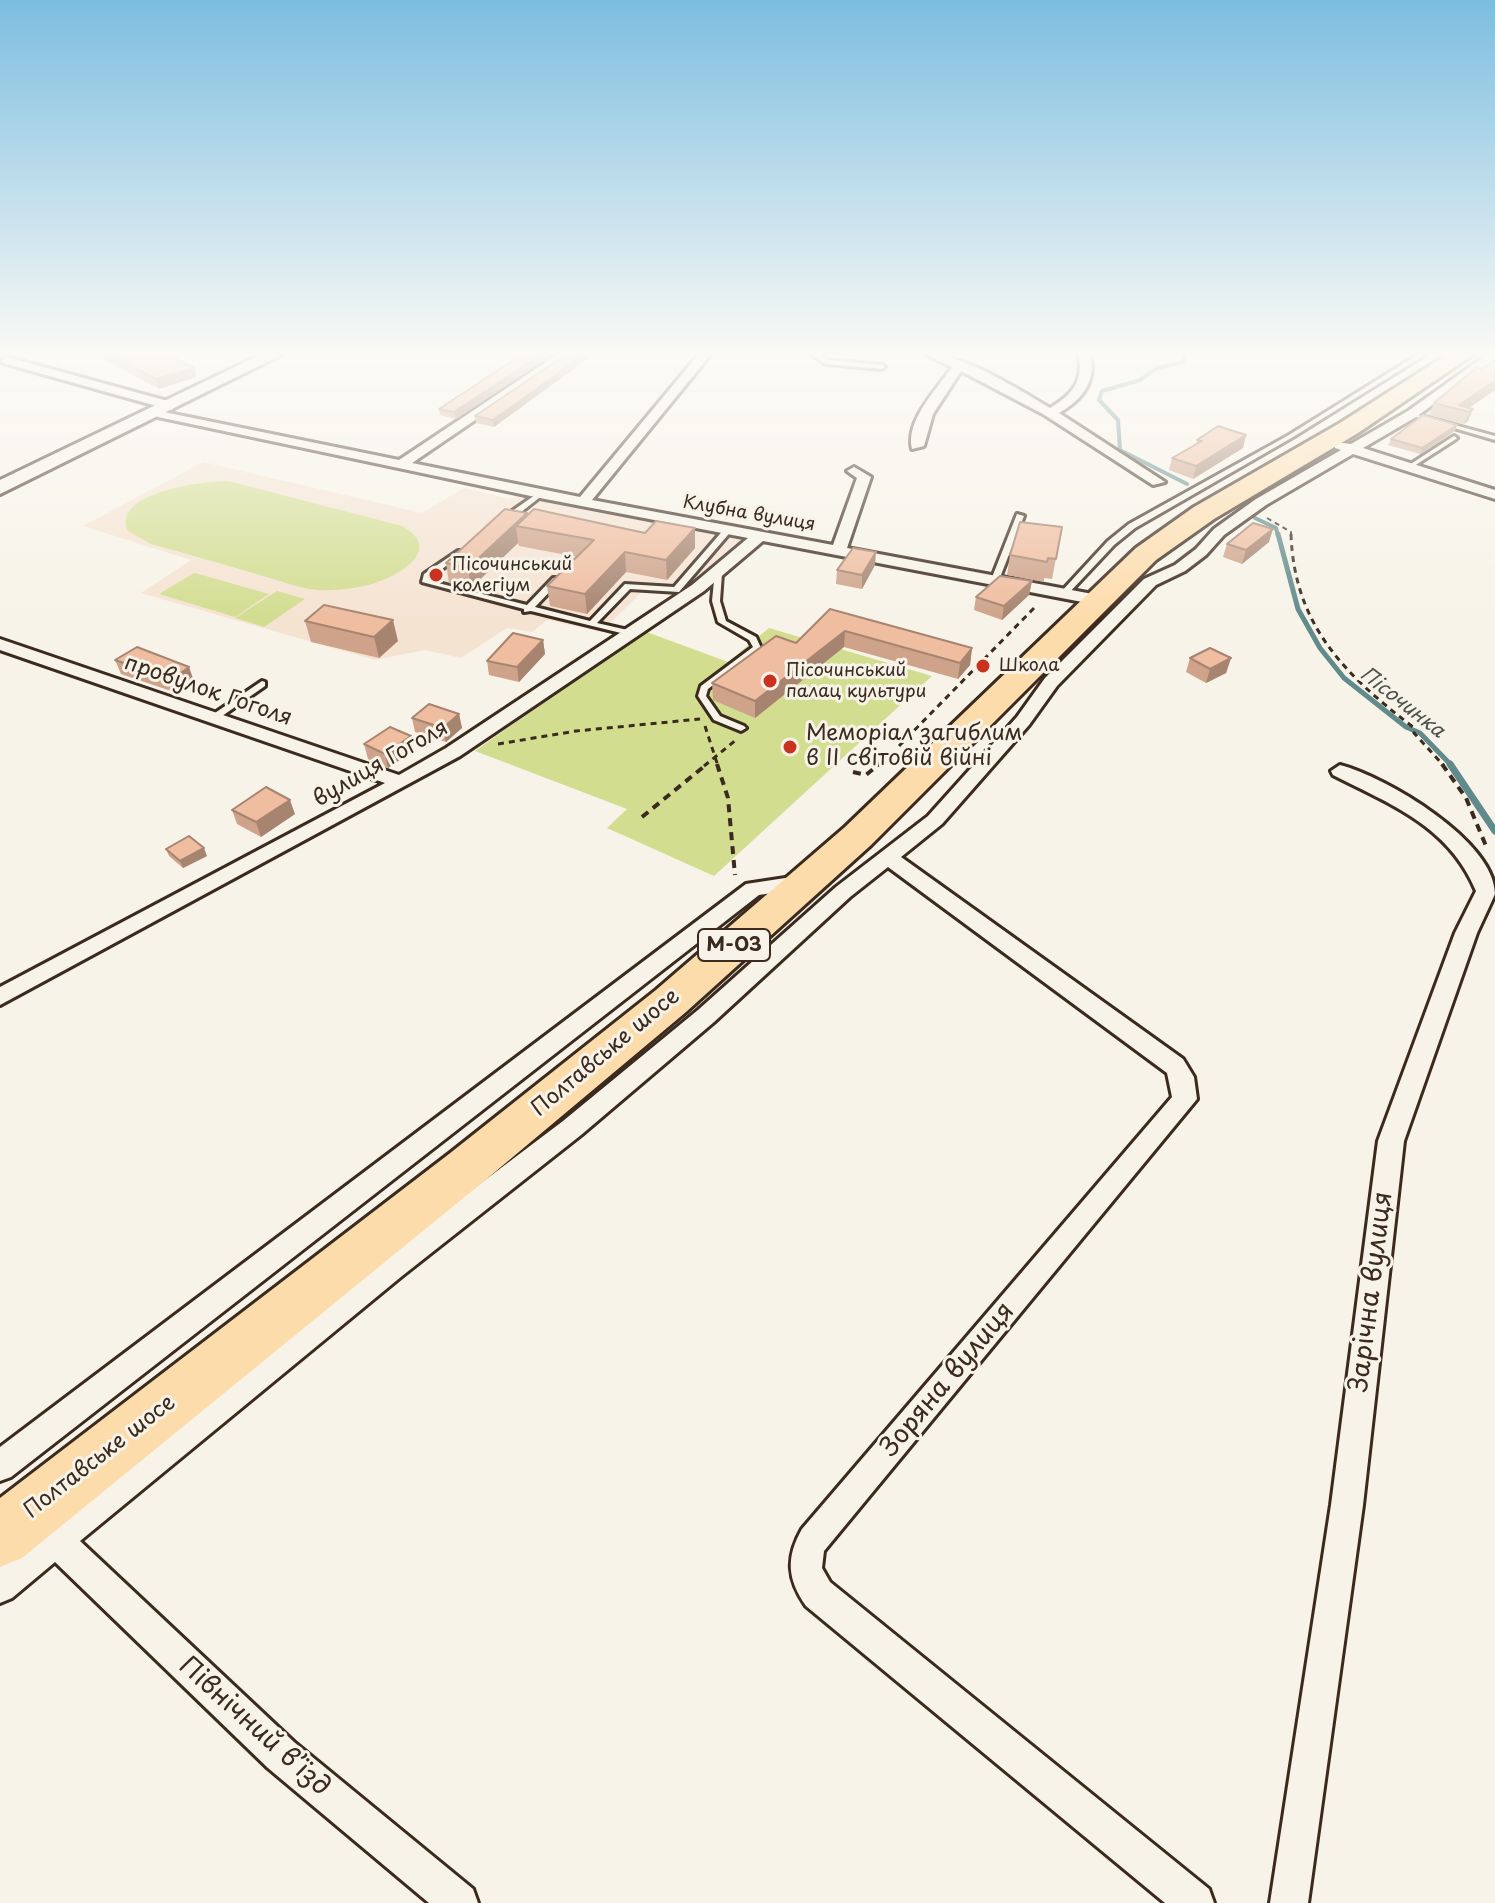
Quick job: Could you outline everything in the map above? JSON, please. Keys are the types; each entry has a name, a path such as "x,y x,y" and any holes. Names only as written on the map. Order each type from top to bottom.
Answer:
{"highway":[{"name":"Полтавське шосе","path":"0,1536 479,1158 671,1001 869,825 1071,595 1146,554 1204,513 1338,444"}],"street":[{"path":"0,488 94,443"},
{"name":"Клубна вулиця","path":"307,443 540,494 1071,595"},
{"path":"400,465 433,443"},
{"path":"584,501 632,443"},
{"path":"1096,443 1158,482"},
{"path":"0,1586 392,1267 572,1128 706,1016 843,892 935,820 1023,721 1051,682 1150,582 1180,568 1201,552 1219,532 1341,443"},
{"path":"1338,444 1495,495"},
{"path":"839,549 864,477 854,471"},
{"name":"вулиця Гоголя","path":"0,997 453,752 718,573 762,534"},
{"name":"провулок Гоголя","path":"0,644 401,782"},
{"path":"1340,771 1433,820 1452,834 1481,872 1486,891"},
{"name":"Зоряна вулиця","path":"888,857 1175,1066 1182,1077 1185,1099 813,1540 805,1554 803,1567 810,1585 818,1594 1195,1903"},
{"path":"0,1466 753,889 806,882"},
{"name":"Зарічна вулиця","path":"1289,1903 1347,1505 1391,1141 1466,933 1486,891"},
{"name":"Північний в’їзд","path":"57,1541 281,1755 459,1903"}],"lane":[{"path":"1071,595 1111,543 1132,526 1279,443"},
{"path":"1409,467 1447,443"},
{"path":"504,521 540,494"},
{"path":"995,580 1020,516"},
{"path":"591,624 628,586 676,590 729,529"},
{"path":"466,548 427,576 426,582 508,601 527,610 629,633"},
{"path":"527,610 568,568"},
{"path":"718,573 716,601 722,622 753,639 757,648 704,688 702,696 717,718 741,728"},
{"path":"212,719 262,684"}],"path":[{"path":"1250,510 1291,532 1293,577 1299,595 1329,649 1358,683 1413,727 1414,733 1451,771 1479,823 1489,856 1486,891"},
{"path":"899,746 1071,595"},
{"path":"498,744 576,731 704,719 728,798 735,875"},
{"path":"642,817 736,740"},
{"path":"853,772 866,775 882,761"}],"shaded area":[{"name":"Пісочинський колегіум","path":"203,462 422,513 464,488 509,499 520,495 743,541 683,592 672,595 644,590 601,632 547,620 532,632 507,628 461,658 425,650 375,660 141,593 191,560 83,526"}],"green space":[{"path":"228,481 402,526 414,535 419,544 418,553 404,568 383,580 338,590 317,590 151,544 128,531 126,518 133,507 146,498 200,483"},
{"path":"194,573 269,594 235,617 159,594"},
{"path":"277,591 305,599 264,627 235,618"},
{"path":"769,628 932,676 714,876 607,828 627,809 475,751 644,631 728,662"}],"building":[{"path":"1199,443 1233,443 1196,466 1172,458"},
{"path":"1404,443 1430,443 1422,448"},
{"path":"505,509 527,513 468,568 446,563"},
{"path":"534,509 645,533 656,521 695,528 666,560 625,552 585,594 547,586 594,540 516,526"},
{"path":"1020,522 1062,527 1056,559 1048,558 1047,562 1010,555"},
{"path":"1253,523 1273,529 1246,550 1227,544"},
{"path":"853,548 876,552 862,575 837,570"},
{"path":"1000,576 1032,581 1004,606 976,597"},
{"path":"324,605 393,620 374,637 305,621"},
{"path":"830,609 972,648 960,663 845,631 755,701 712,683 776,636 796,643"},
{"path":"513,633 543,640 517,667 487,661"},
{"path":"137,647 189,667 172,679 115,660"},
{"path":"1210,648 1231,658 1210,669 1190,658"},
{"path":"429,704 459,714 443,728 412,718"},
{"path":"390,727 411,736 385,754 364,744"},
{"path":"266,787 290,800 256,822 232,810"},
{"path":"189,836 204,848 180,861 166,849"}],"waterway":[{"name":"Пісочинка","path":"1120,443 1120,450 1187,484"},
{"name":"Пісочинка","path":"1255,518 1276,528 1278,536"},
{"name":"Пісочинка","path":"1278,534 1298,609 1320,648 1344,678 1406,727 1420,733 1452,766"},
{"name":"Пісочинка","path":"1450,764 1495,831"}],"place":[{"name":"Пісочинський колегіум","path":"436,575"},
{"name":"Школа","path":"983,666"},
{"name":"Пісочинський палац культури","path":"770,681"},
{"name":"Меморіал загиблим в II світовій війні","path":"790,747"}]}
